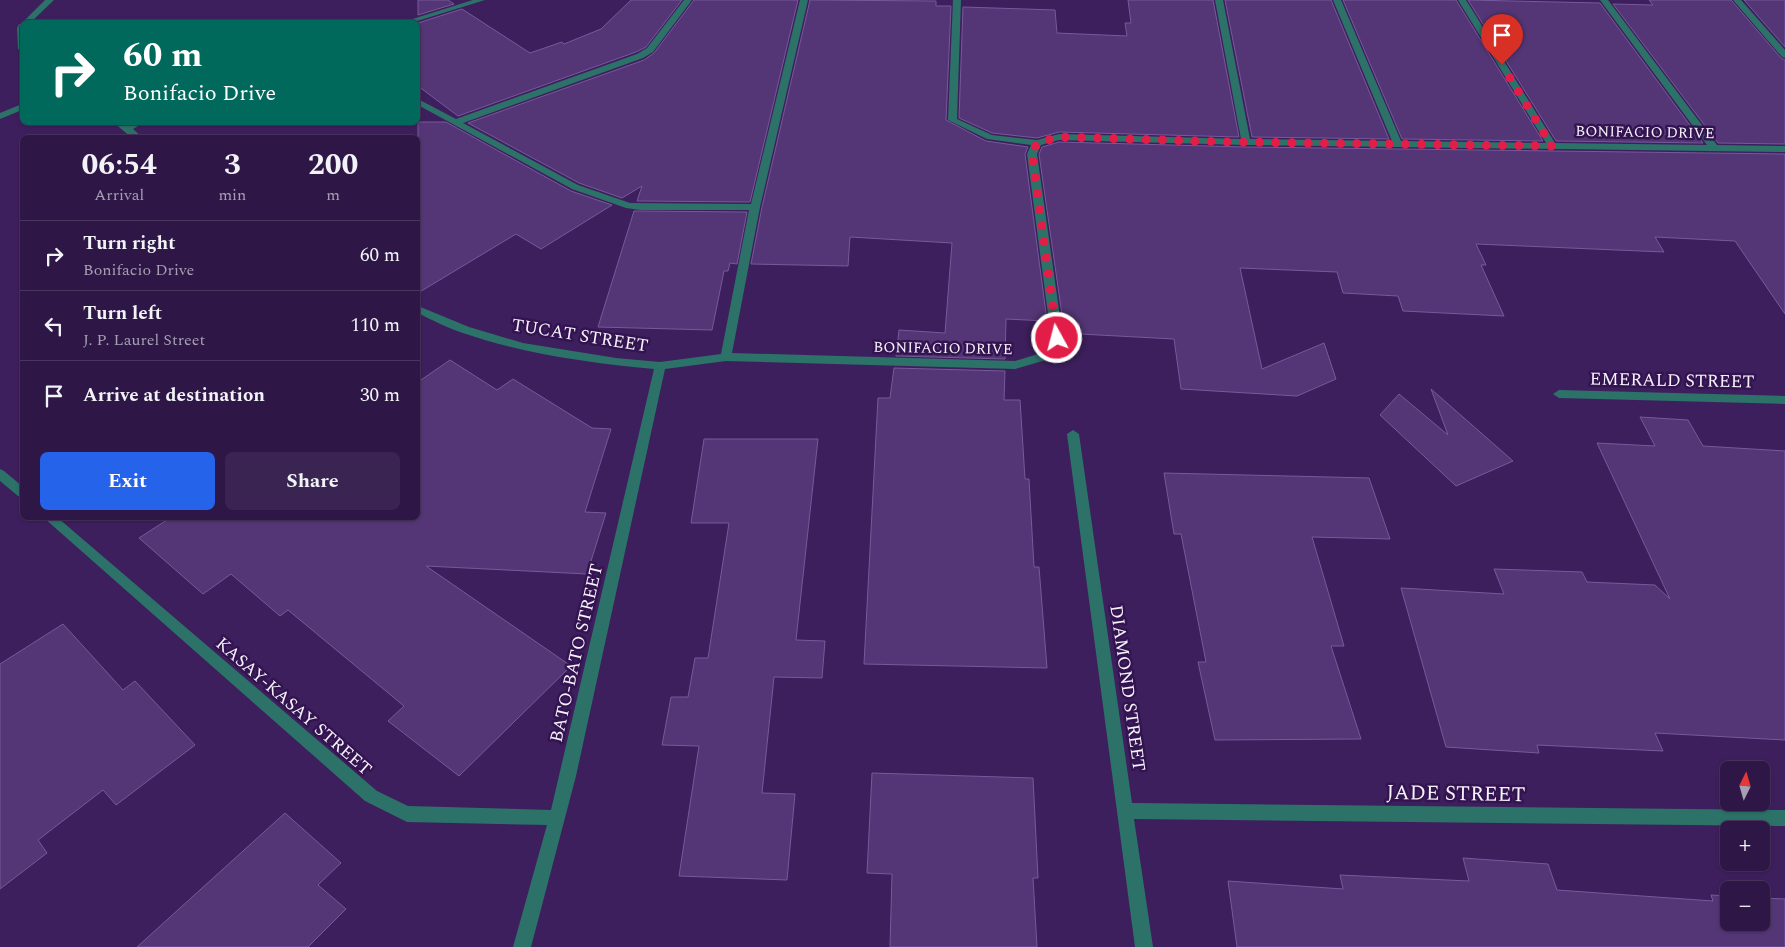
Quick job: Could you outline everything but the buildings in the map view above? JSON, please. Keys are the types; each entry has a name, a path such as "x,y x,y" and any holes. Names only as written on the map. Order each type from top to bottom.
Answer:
{"street":[{"path":"28,20 50,0"},
{"path":"414,20 481,0"},
{"path":"456,122 640,56 650,50 688,0"},
{"path":"726,357 755,207 804,0"},
{"path":"957,0 952,120 990,137 1037,143"},
{"path":"1219,0 1246,142"},
{"path":"1337,0 1398,144"},
{"path":"1462,0 1552,146"},
{"path":"1604,0 1714,148"},
{"path":"1737,0 1785,55"},
{"path":"420,103 575,187 629,206 755,207"},
{"path":"0,116 20,108"},
{"path":"120,125 134,135"},
{"path":"125,129 134,125"},
{"name":"BONIFACIO DRIVE","path":"832,361 1015,365 1042,357 1057,338 1032,154 1037,143 1059,137 1246,142 1785,149"},
{"name":"TUCAT STREET","path":"420,310 465,330 523,347 616,362 660,366 726,357 832,361"},
{"name":"BATO-BATO STREET","path":"522,947 558,818 660,366"},
{"name":"EMERALD STREET","path":"1559,394 1785,400"},
{"name":"DIAMOND STREET","path":"1073,434 1127,811 1144,947"},
{"path":"0,474 20,491"},
{"name":"KASAY-KASAY STREET","path":"52,520 371,796 407,814 558,818"},
{"name":"JADE STREET","path":"1127,811 1785,818"}],"route":[{"path":"1057,338 1032,154 1037,143 1059,137 1231,142 1552,146 1502,65"}]}
